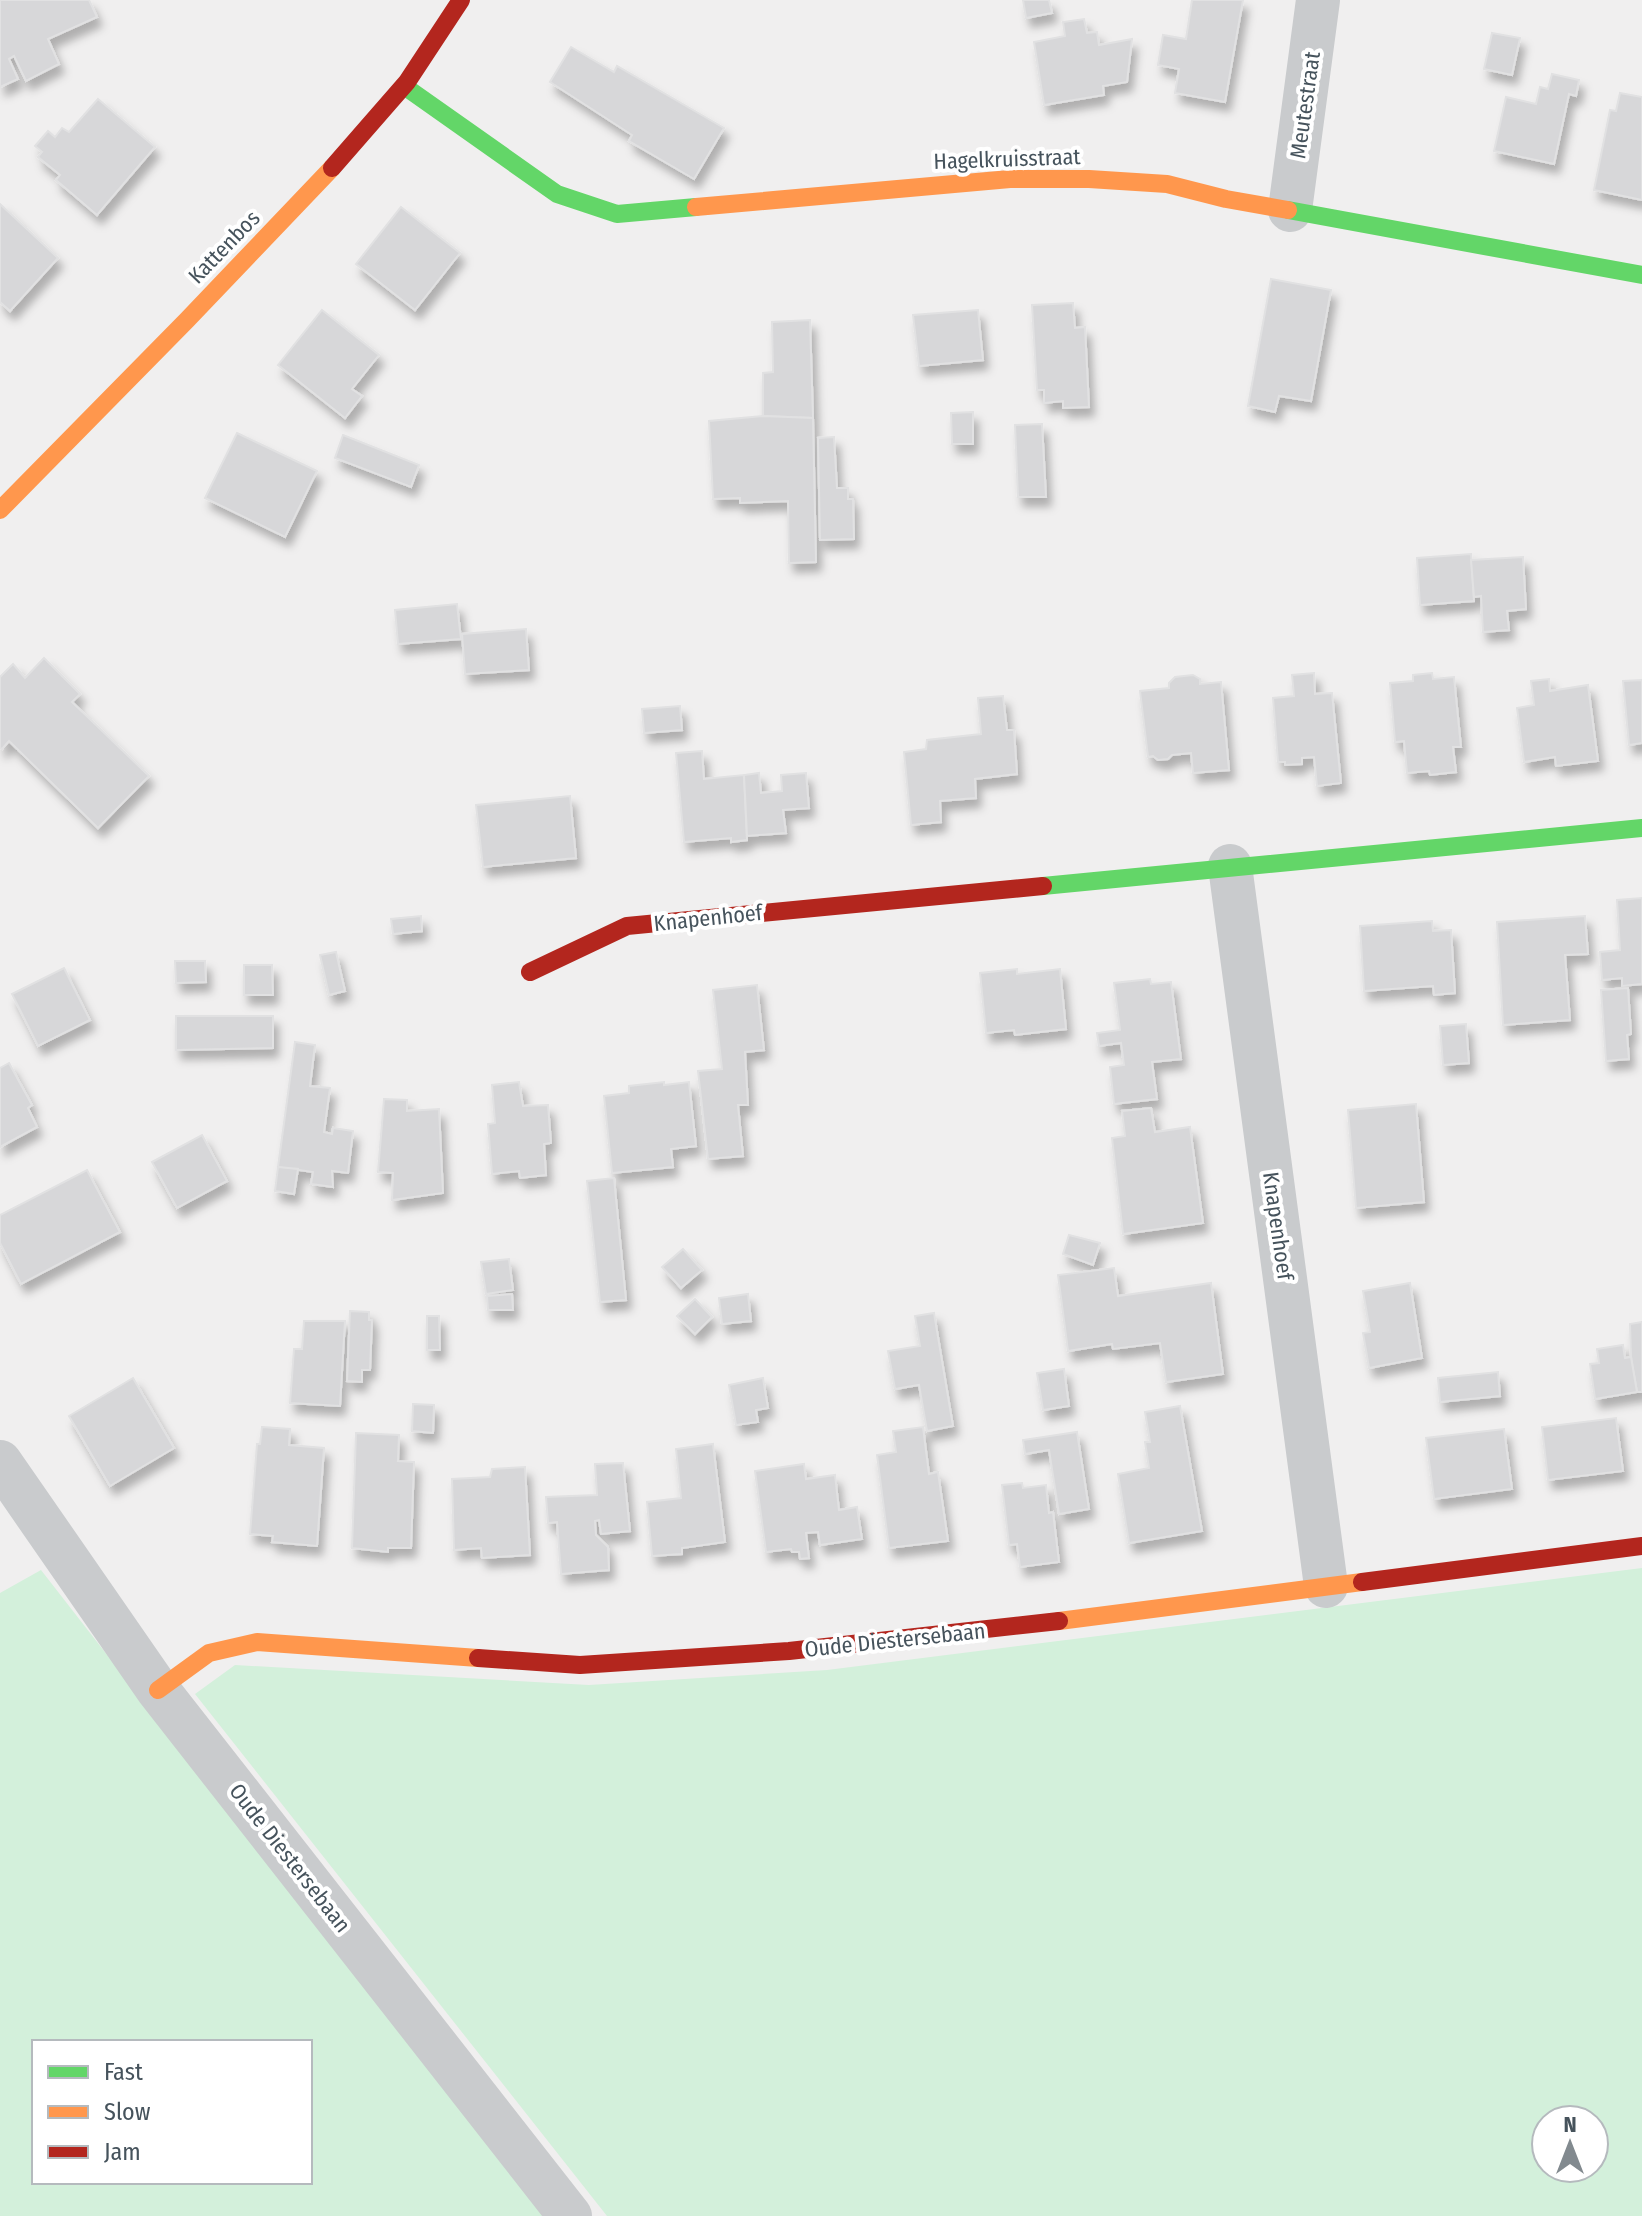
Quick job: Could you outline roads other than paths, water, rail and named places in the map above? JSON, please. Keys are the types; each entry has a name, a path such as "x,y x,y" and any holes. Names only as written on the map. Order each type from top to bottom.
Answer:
{"street":[{"name":"Kattenbos","path":"0,510 268,236 404,86 461,0"},
{"name":"Meutestraat","path":"1290,210 1318,0"},
{"name":"Hagelkruisstraat","path":"404,86 557,194 617,214 1010,179 1089,179 1167,184 1226,199 1642,275"},
{"name":"Knapenhoef","path":"530,972 627,926 1642,828"},
{"name":"Knapenhoef","path":"1230,866 1326,1586"},
{"name":"Oude Diestersebaan","path":"0,1462 158,1690 570,2216"},
{"name":"Oude Diestersebaan","path":"158,1690 209,1653 257,1642 580,1665 789,1651 1005,1628 1642,1546"}]}
